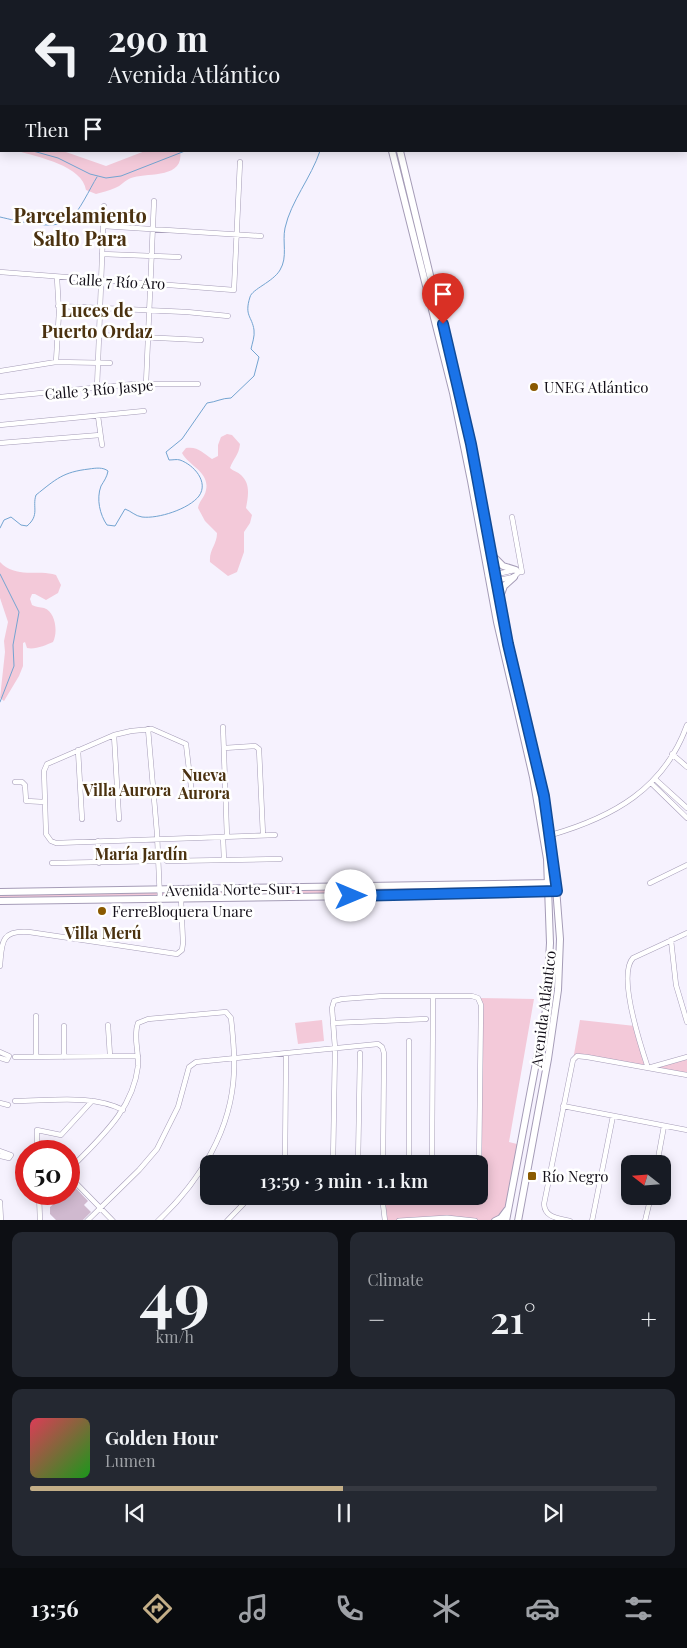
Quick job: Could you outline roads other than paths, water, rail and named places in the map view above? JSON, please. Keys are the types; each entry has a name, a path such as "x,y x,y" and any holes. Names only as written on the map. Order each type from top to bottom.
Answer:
{"main road":[{"name":"Avenida Atlántico","path":"392,152 452,393 492,578 502,646 536,793 560,940 558,990 548,1059 518,1220"},
{"name":"Avenida Atlántico","path":"400,152 460,397 493,556 492,578 500,598 508,644 538,766 551,835 552,883"},
{"path":"493,556 504,566 516,573 504,586 500,598"},
{"name":"Avenida Norte-Sur 1","path":"0,892 552,883"},
{"name":"Avenida Atlántico","path":"506,1220 546,1010 553,891"},
{"name":"Avenida Norte-Sur 1","path":"0,901 553,891"},
{"path":"495,1220 504,1215 510,1202"},
{"path":"521,1204 523,1220"}],"street":[{"path":"236,234 240,162"},
{"path":"146,384 154,201"},
{"path":"96,388 104,206"},
{"path":"103,226 262,236"},
{"name":"Calle 7 Río Aro","path":"0,272 57,278 234,290 236,234"},
{"path":"102,254 179,257"},
{"path":"56,362 58,333 57,278"},
{"path":"58,306 228,316"},
{"path":"58,333 201,340"},
{"path":"0,371 56,362 110,363"},
{"name":"Calle 3 Río Jaspe","path":"0,397 146,384 198,384"},
{"path":"0,425 144,411"},
{"path":"98,416 102,445"},
{"path":"0,443 100,435"},
{"path":"492,578 522,572 512,518"},
{"path":"223,727 224,860"},
{"path":"148,729 160,898"},
{"path":"192,795 186,744 163,732 148,729 114,735 49,762 44,768 46,834 50,841 56,843 276,835"},
{"path":"551,835 588,824 637,796 653,781 672,754 686,729"},
{"path":"114,735 119,819"},
{"path":"224,748 256,746 259,749 263,835"},
{"path":"78,750 82,819"},
{"path":"672,754 687,767"},
{"path":"653,781 687,808"},
{"path":"653,781 687,818"},
{"path":"15,782 22,782 25,785 26,801 45,802"},
{"path":"98,841 99,863"},
{"path":"167,861 280,858"},
{"path":"52,863 158,861"},
{"path":"650,883 687,865"},
{"path":"0,966 1,945 10,933 19,931 177,954 182,950 183,943 181,898"},
{"path":"648,1068 630,1004 628,967 633,958 687,932"},
{"path":"670,940 676,985 687,1022"},
{"path":"333,1155 335,1048 332,1008 337,1000 384,996 472,996 480,1001 479,1155"},
{"path":"432,1155 433,996"},
{"path":"113,1220 72,1179 70,1171 108,1130 123,1110 136,1079 138,1056 136,1030 140,1021 222,1011 229,1013 232,1018 234,1058 230,1101 223,1126 214,1148 191,1186 158,1220"},
{"path":"36,1016 36,1057"},
{"path":"333,1023 426,1019"},
{"path":"108,1025 110,1056"},
{"path":"64,1026 64,1056"},
{"path":"408,1155 409,1041"},
{"path":"87,1220 143,1166 157,1149 178,1107 189,1067 196,1062 286,1054 374,1043 381,1046 384,1050 382,1155"},
{"path":"0,1052 9,1056 8,1060 0,1058"},
{"path":"358,1155 360,1053"},
{"path":"285,1155 286,1054"},
{"path":"15,1057 138,1056"},
{"path":"570,1220 550,1216 544,1208 563,1106 575,1058 587,1057 687,1075"},
{"path":"648,1068 687,1057"},
{"path":"15,1101 92,1101 113,1105 123,1110"},
{"path":"38,1140 38,1130 61,1135 92,1101"},
{"path":"0,1103 8,1105"},
{"path":"563,1106 687,1130"},
{"path":"592,1220 613,1116"},
{"path":"659,1155 664,1126"},
{"path":"0,1151 11,1154 9,1158 0,1156"},
{"path":"0,1202 1,1220"},
{"path":"39,1205 40,1220"},
{"path":"227,1220 242,1205"},
{"path":"383,1205 385,1220"},
{"path":"645,1220 649,1205"},
{"path":"398,1220 447,1218 475,1220"}],"waterway":[{"path":"37,152 58,158 90,174 106,178 121,176 182,152"},
{"path":"0,528 4,520 11,517 21,525 27,526 35,515 36,495 60,477 80,470 99,468 108,471 101,486 99,496 102,517 107,525 115,526 125,509 140,516 156,516 181,509 199,496 202,491 202,485 195,470 185,462 169,460 166,452 182,439 207,403 231,398 254,376 259,357 251,349 254,332 248,312 248,303 252,294 280,270 284,260 284,233 288,218 320,152"},
{"path":"0,217 45,225 62,223 69,220 77,212 97,177"},
{"path":"0,574 19,612 13,645 14,666 0,702"}],"place":[{"name":"UNEG Atlántico","path":"534,387"},
{"name":"FerreBloquera Unare","path":"102,911"},
{"name":"Río Negro","path":"532,1176"}],"district":[{"name":"Parcelamiento Salto Para","path":"80,226"},
{"name":"Luces de Puerto Ordaz","path":"97,320"},
{"name":"Nueva Aurora","path":"204,783"},
{"name":"Villa Aurora","path":"127,789"},
{"name":"María Jardín","path":"141,853"},
{"name":"Villa Merú","path":"103,932"}]}
